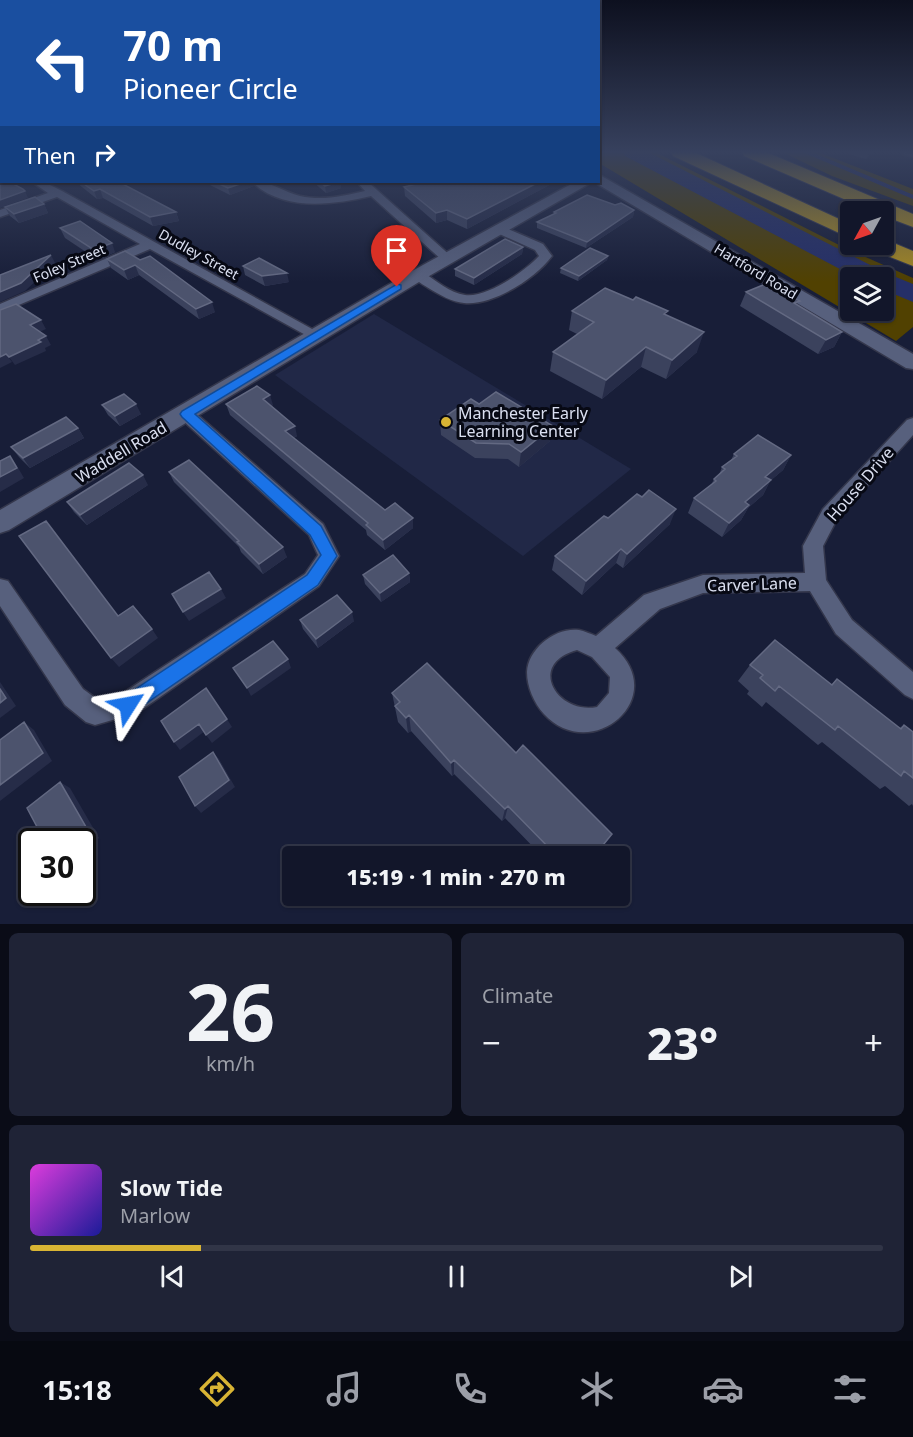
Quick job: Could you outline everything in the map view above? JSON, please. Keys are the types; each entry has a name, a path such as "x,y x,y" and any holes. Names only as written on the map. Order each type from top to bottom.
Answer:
{"highway":[{"path":"771,195 840,227"},
{"path":"850,195 913,221"},
{"path":"894,251 913,260"}],"street":[{"path":"0,214 52,195"},
{"name":"Dudley Street","path":"62,195 316,335"},
{"path":"282,195 297,200 316,202 356,195"},
{"path":"377,195 447,258"},
{"name":"Waddell Road","path":"0,524 418,275 561,195"},
{"name":"Hartford Road","path":"627,195 913,363"},
{"path":"418,275 462,299 476,300 490,295 538,265 546,256 539,247 499,229"},
{"name":"Foley Street","path":"0,309 150,244"},
{"path":"0,588 74,697 94,713 128,705 312,580 329,556 316,530 186,414"},
{"name":"House Drive","path":"913,424 830,514 813,546 816,582 844,627 913,687"},
{"name":"Carver Lane","path":"600,647 652,602 703,584 816,582"}],"shaded area":[{"path":"653,195 740,195 840,245 840,255 861,255 888,267 840,267 840,307"},
{"path":"884,195 913,195 913,206"},
{"path":"894,270 913,278 913,327 896,341 863,321 894,321"},
{"name":"Manchester Early Learning Center","path":"374,314 631,469 523,556 275,375"}],"building":[{"path":"0,195 14,195 0,200"},
{"path":"111,195 144,195 176,212 150,217"},
{"path":"414,195 513,195 467,219 447,210 436,213"},
{"path":"587,195 615,205 621,203 634,210 587,242 537,222 556,213 554,212"},
{"path":"35,197 44,204 14,214 5,207"},
{"path":"80,221 112,243 94,250 60,228"},
{"path":"505,239 523,247 474,278 455,269"},
{"path":"590,248 608,256 579,276 561,268"},
{"path":"125,251 140,260 150,256 212,302 196,309 135,265 124,270 107,259"},
{"path":"51,255 21,283 0,292 0,275"},
{"path":"259,258 287,273 262,276 243,266"},
{"path":"768,283 800,301 794,303 842,332 826,340 746,292"},
{"path":"605,288 633,300 636,297 668,311 664,314 704,332 672,360 646,347 606,380 553,352 594,322 572,311"},
{"path":"16,304 41,320 30,325 46,336 38,340 41,342 9,357 6,354 0,357 0,310"},
{"path":"257,386 270,395 263,399 295,426 285,431 385,510 395,503 413,518 383,540 366,525 368,523 226,404"},
{"path":"496,392 553,426 521,452 509,444 476,443 440,420 471,399 479,404"},
{"path":"124,394 136,404 115,416 102,405"},
{"path":"66,417 78,428 23,458 11,447"},
{"path":"758,435 791,455 765,477 771,480 745,502 749,505 729,523 694,498 716,481 714,479 725,469 722,467"},
{"path":"10,456 17,468 0,477 0,461"},
{"path":"189,460 283,547 259,564 169,472"},
{"path":"129,463 143,475 80,515 67,502"},
{"path":"649,490 676,509 627,554 621,549 586,581 555,556 604,516 608,518 637,494 642,497"},
{"path":"46,521 118,616 133,606 152,629 111,658 19,536"},
{"path":"393,555 409,573 380,593 363,575"},
{"path":"209,572 221,589 183,612 172,594"},
{"path":"337,595 352,612 316,639 300,620"},
{"path":"775,640 832,685 837,679 901,729 904,725 913,732 913,778 904,771 901,776 838,726 835,730 779,686 775,691 760,678 763,675 750,665"},
{"path":"273,641 288,659 247,688 233,668"},
{"path":"427,663 516,753 523,745 612,834 602,846 547,846 508,806 505,809 454,760 451,763 409,715 406,718 395,706 400,702 392,693"},
{"path":"206,688 227,719 206,735 199,724 174,742 161,721"},
{"path":"0,689 6,698 0,703"},
{"path":"24,722 43,753 0,785 0,740"},
{"path":"213,752 229,780 195,806 179,777"},
{"path":"60,782 87,828 38,828 27,808"}],"waterway":[{"path":"716,195 856,267"},
{"path":"909,195 913,197"},
{"path":"894,285 913,294"}],"place":[{"name":"Manchester Early Learning Center","path":"446,422"}],"route":[{"path":"128,705 312,580 329,556 316,530 186,414 397,287"}]}
